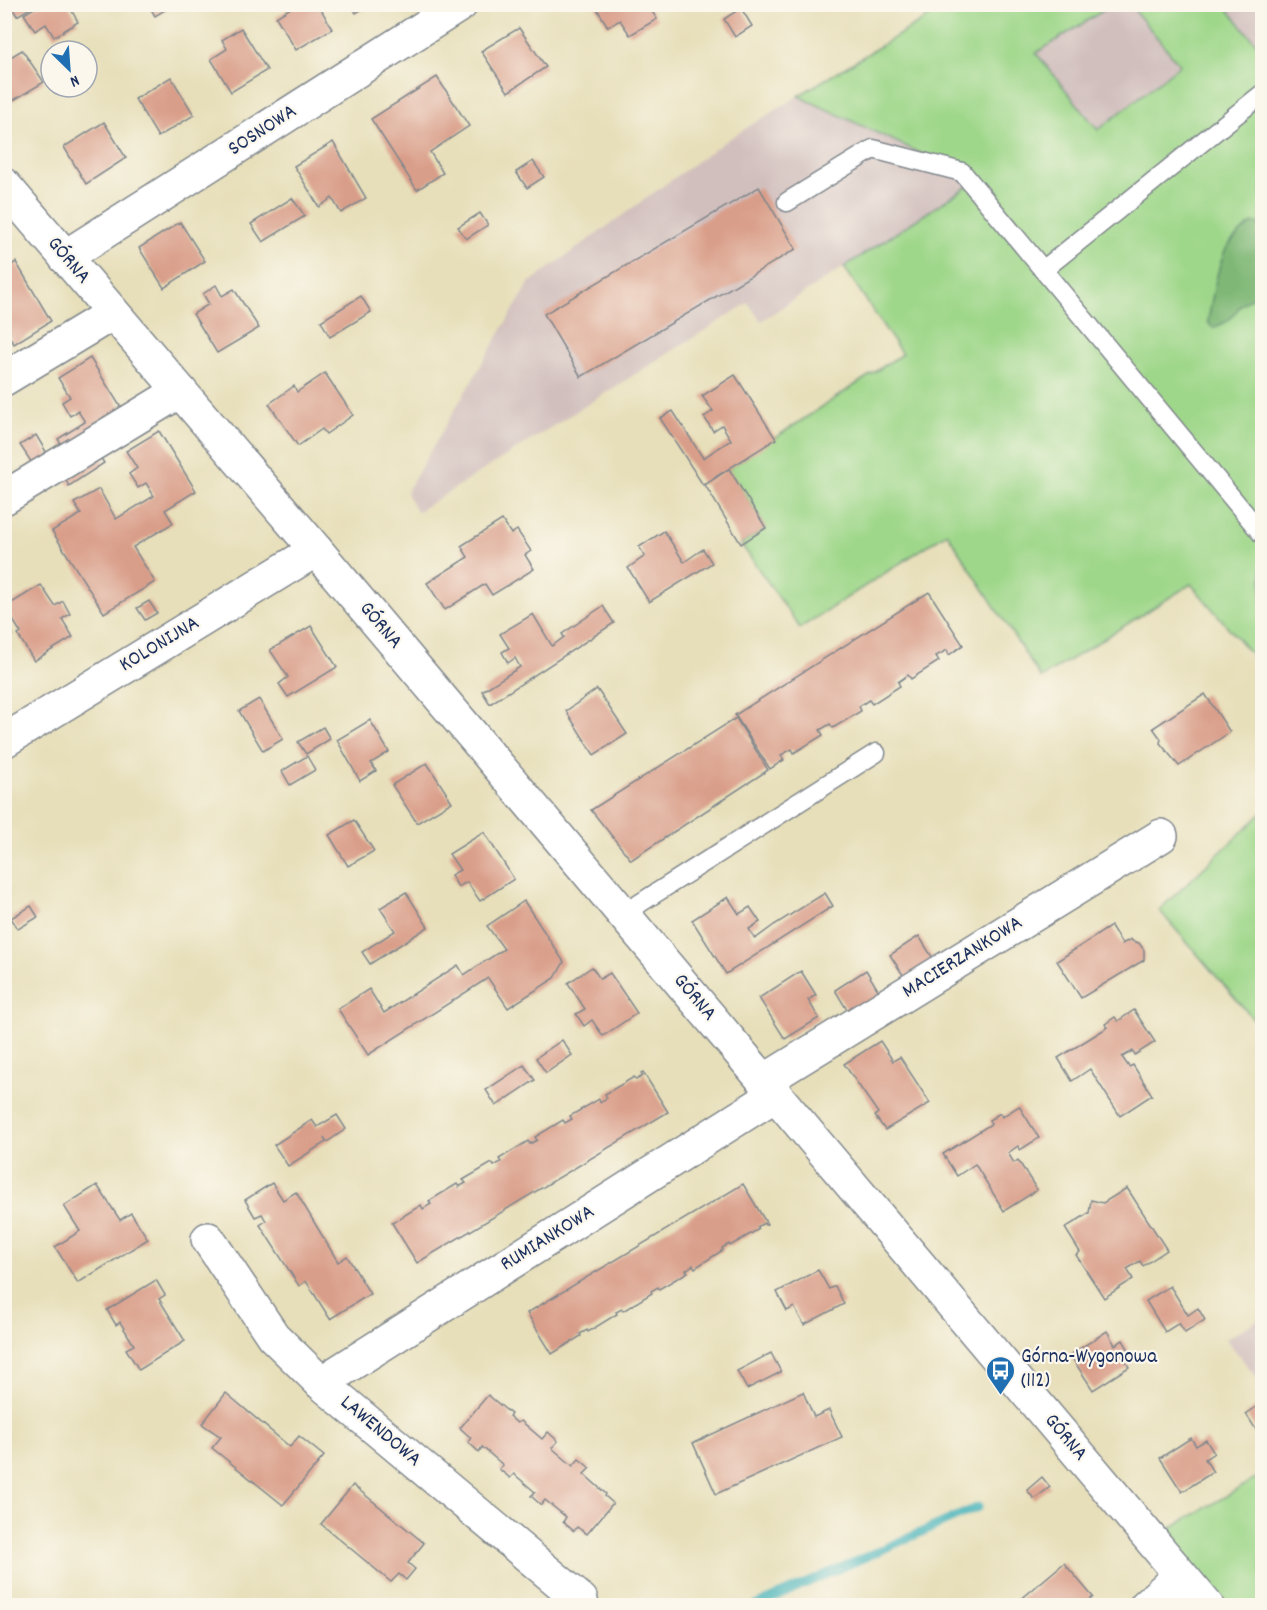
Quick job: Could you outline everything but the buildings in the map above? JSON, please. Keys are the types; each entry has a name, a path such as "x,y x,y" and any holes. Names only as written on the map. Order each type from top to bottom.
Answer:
{"street":[{"name":"SOSNOWA","path":"65,257 461,4"},
{"name":"GÓRNA","path":"4,185 316,550 1207,1605"},
{"path":"4,379 113,313"},
{"path":"4,498 180,391"},
{"name":"KOLONIJNA","path":"4,741 316,550"},
{"name":"MACIERZANKOWA","path":"770,1088 1161,836"},
{"name":"RUMIANKOWA","path":"321,1383 770,1088"},
{"name":"LAWENDOWA","path":"208,1239 273,1336 321,1383 581,1600"},
{"path":"1146,1605 1180,1575"}],"lane":[{"path":"1043,270 1263,94"},
{"path":"787,202 873,149 962,172 1263,534"},
{"path":"623,914 876,753"}],"shaded area":[{"path":"1112,5 1130,5 1181,65 1098,131 1035,53"},
{"path":"1224,5 1262,5 1262,50"},
{"path":"798,96 962,172 971,184 761,321 748,303 417,512 406,493 530,282 724,142"},
{"path":"1262,1318 1262,1384 1226,1339"}],"green space":[{"path":"948,5 1112,5 1036,53 1098,130 1180,65 1130,5 1224,5 1262,50 1262,667 1191,584 1041,678 947,533 800,628 741,544 766,528 728,469 902,354 844,267 971,184 961,172 798,96"},
{"path":"1253,223 1262,224 1262,290 1242,304 1228,321 1213,328 1208,322 1223,256 1241,231"},
{"path":"1262,813 1262,1029 1159,910"},
{"path":"1262,1475 1262,1605 1146,1606 1180,1575 1150,1540"}],"waterway":[{"path":"755,1606 978,1507"}],"place":[{"name":"Górna-Wygonowa (112)","path":"1000,1396"}]}
